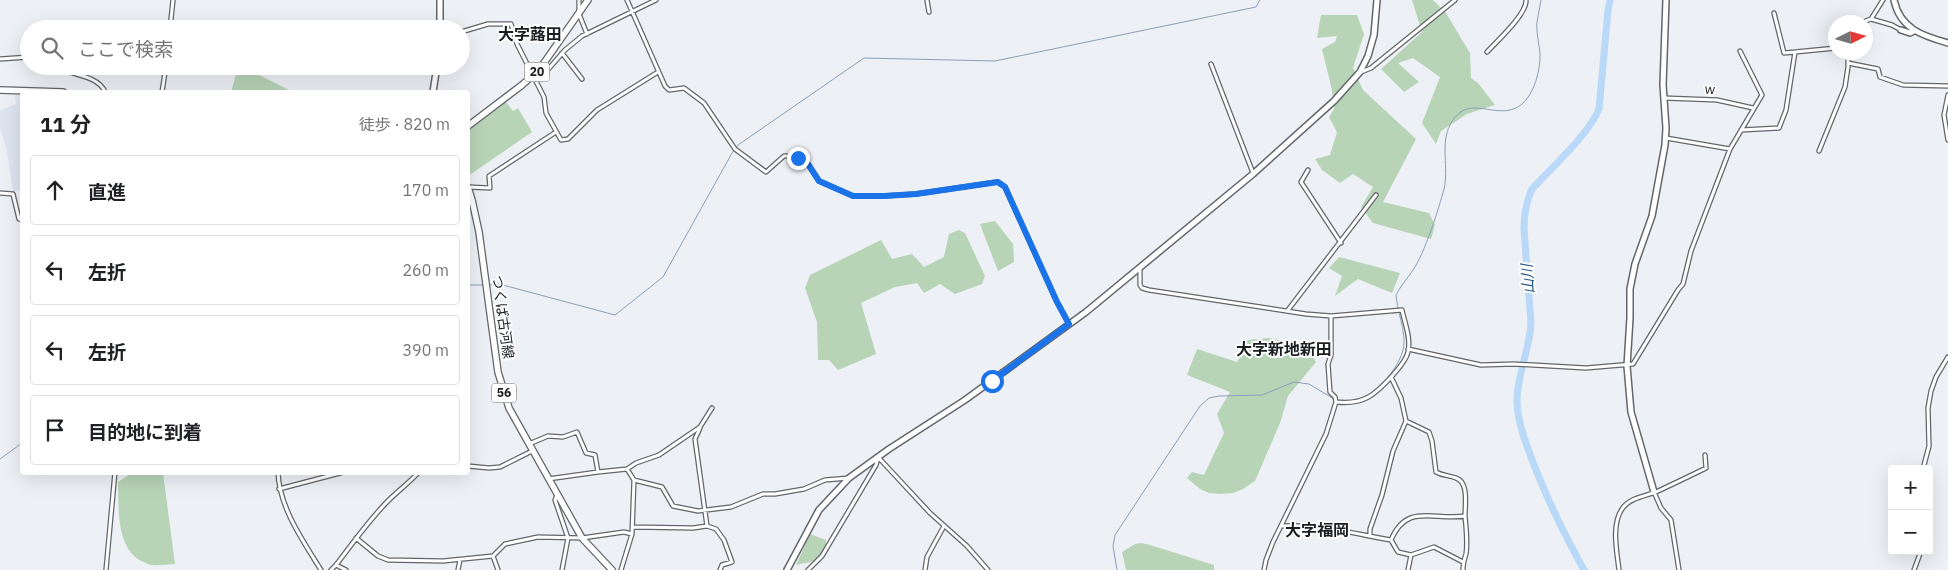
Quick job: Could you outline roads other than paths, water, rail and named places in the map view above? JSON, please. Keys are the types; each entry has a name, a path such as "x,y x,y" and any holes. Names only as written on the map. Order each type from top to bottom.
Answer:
{"main road":[{"name":"20","path":"470,125 533,78 588,0"},
{"path":"0,90 20,91"},
{"name":"つくば古河線","path":"470,194 479,232 498,372 509,408 582,538 612,570"}],"street":[{"path":"171,20 173,0"},
{"path":"440,0 440,20"},
{"path":"580,0 579,14 587,34"},
{"path":"627,0 665,86 669,90 684,88 704,103 735,149 766,172 784,156 798,158 808,164 819,181 853,196 916,194 998,182 1001,184 1005,187 1057,302 1069,324"},
{"path":"533,78 545,73 562,53 587,34 656,0"},
{"path":"927,0 929,12"},
{"path":"786,570 819,510 849,478 957,406 1140,269 1254,174 1334,101 1360,72 1368,56 1374,35 1377,0"},
{"path":"1360,72 1372,68 1455,0"},
{"path":"1487,52 1521,14 1526,0"},
{"path":"1666,0 1664,98 1666,138 1652,216 1635,264 1630,288 1627,366 1632,412 1654,492 1661,508 1671,520 1679,570"},
{"path":"1873,16 1883,0"},
{"path":"1894,0 1902,20 1914,31 1920,35 1948,43"},
{"path":"1774,13 1784,53 1828,49"},
{"path":"1873,20 1892,25 1901,30 1914,31"},
{"path":"470,29 488,24 511,24 517,44 544,96 546,113 561,140 568,139 597,110 658,72"},
{"path":"1408,350 1481,365 1514,364 1574,368 1627,366 1633,364 1683,284 1691,251 1730,150 1762,95 1740,51"},
{"path":"1741,130 1780,128 1786,110 1795,52"},
{"path":"562,53 582,79"},
{"path":"0,59 20,58"},
{"path":"1819,151 1845,88 1848,63 1878,69 1880,77 1903,85 1948,86"},
{"path":"1211,64 1254,174"},
{"path":"78,75 97,82 103,90"},
{"path":"162,90 165,75"},
{"path":"433,90 436,75"},
{"path":"1948,95 1944,115 1948,140"},
{"name":"w","path":"1664,98 1717,100 1753,108"},
{"path":"470,187 490,188 489,176 556,132"},
{"path":"1666,138 1730,150"},
{"path":"1308,170 1301,182 1340,243"},
{"path":"0,193 13,194 20,219"},
{"path":"1288,310 1376,195"},
{"path":"1140,269 1140,285 1142,288 1331,316 1402,310 1409,336 1407,355 1378,392 1366,399 1349,404 1336,402"},
{"path":"1264,570 1273,542 1326,434 1336,402 1335,397 1330,392 1328,364 1331,355 1331,316"},
{"path":"1924,465 1929,446 1928,408 1931,391 1936,377 1948,358"},
{"path":"1370,536 1370,529 1382,495 1393,451 1406,421 1400,398 1391,377"},
{"path":"707,526 695,439 712,408"},
{"path":"1406,421 1429,432 1436,472 1442,476 1457,478 1462,482 1467,539 1466,554 1462,562 1463,570"},
{"path":"548,479 627,469 659,455 700,428"},
{"path":"529,444 548,436 563,437 577,432 586,453 595,455 598,472"},
{"path":"470,466 495,468 532,451"},
{"path":"1619,570 1616,535 1622,509 1632,500 1706,468 1705,455"},
{"path":"878,457 930,513 967,546 988,570"},
{"path":"808,570 822,556 876,465 878,457"},
{"path":"621,570 633,527 634,480 627,469"},
{"path":"106,570 115,475"},
{"path":"278,475 279,489 292,519 320,570"},
{"path":"279,489 333,475"},
{"path":"331,570 386,502 407,486 416,475"},
{"path":"634,480 662,487 674,506 705,511 732,507 763,494 804,489 825,480 849,478"},
{"path":"557,495 555,500 568,538 562,570"},
{"path":"1391,540 1396,528 1402,522 1415,516 1427,514 1465,516"},
{"path":"633,527 693,528 707,526 716,530 724,540 732,562 722,565 720,570"},
{"path":"924,570 927,557 944,526"},
{"path":"1282,526 1391,540 1398,552 1411,555 1434,547 1462,562"},
{"path":"356,538 378,556 388,560 460,560 493,556 506,544 538,537 582,538 624,532 632,534"},
{"path":"1408,570 1411,555"},
{"path":"1914,570 1920,555"},
{"path":"493,556 498,570"},
{"path":"458,570 460,560"},
{"path":"336,565 346,570"}],"waterway":[{"path":"490,285 499,284 615,315 663,277 738,145 864,58 995,61 1256,7 1260,0"},
{"path":"1367,396 1387,379 1393,371 1404,346 1396,295 1417,263 1439,208 1444,189 1446,173 1445,148 1450,125 1457,115 1465,110 1474,108 1502,111 1512,110 1526,101 1536,81 1539,66 1540,53 1537,19 1541,0"},
{"name":"山川","path":"1584,570 1546,494 1527,446 1517,407 1521,371 1531,323 1524,224 1527,203 1532,189 1569,151 1587,129 1599,109 1610,0"},
{"path":"470,285 483,285"},
{"path":"1117,570 1113,546 1115,535 1200,406 1209,398 1262,395 1294,382 1309,384 1334,399"},
{"path":"0,459 20,444"}],"district":[{"name":"大字蕗田","path":"530,34"},
{"name":"大字新地新田","path":"1284,349"},
{"name":"大字福岡","path":"1317,530"}]}
